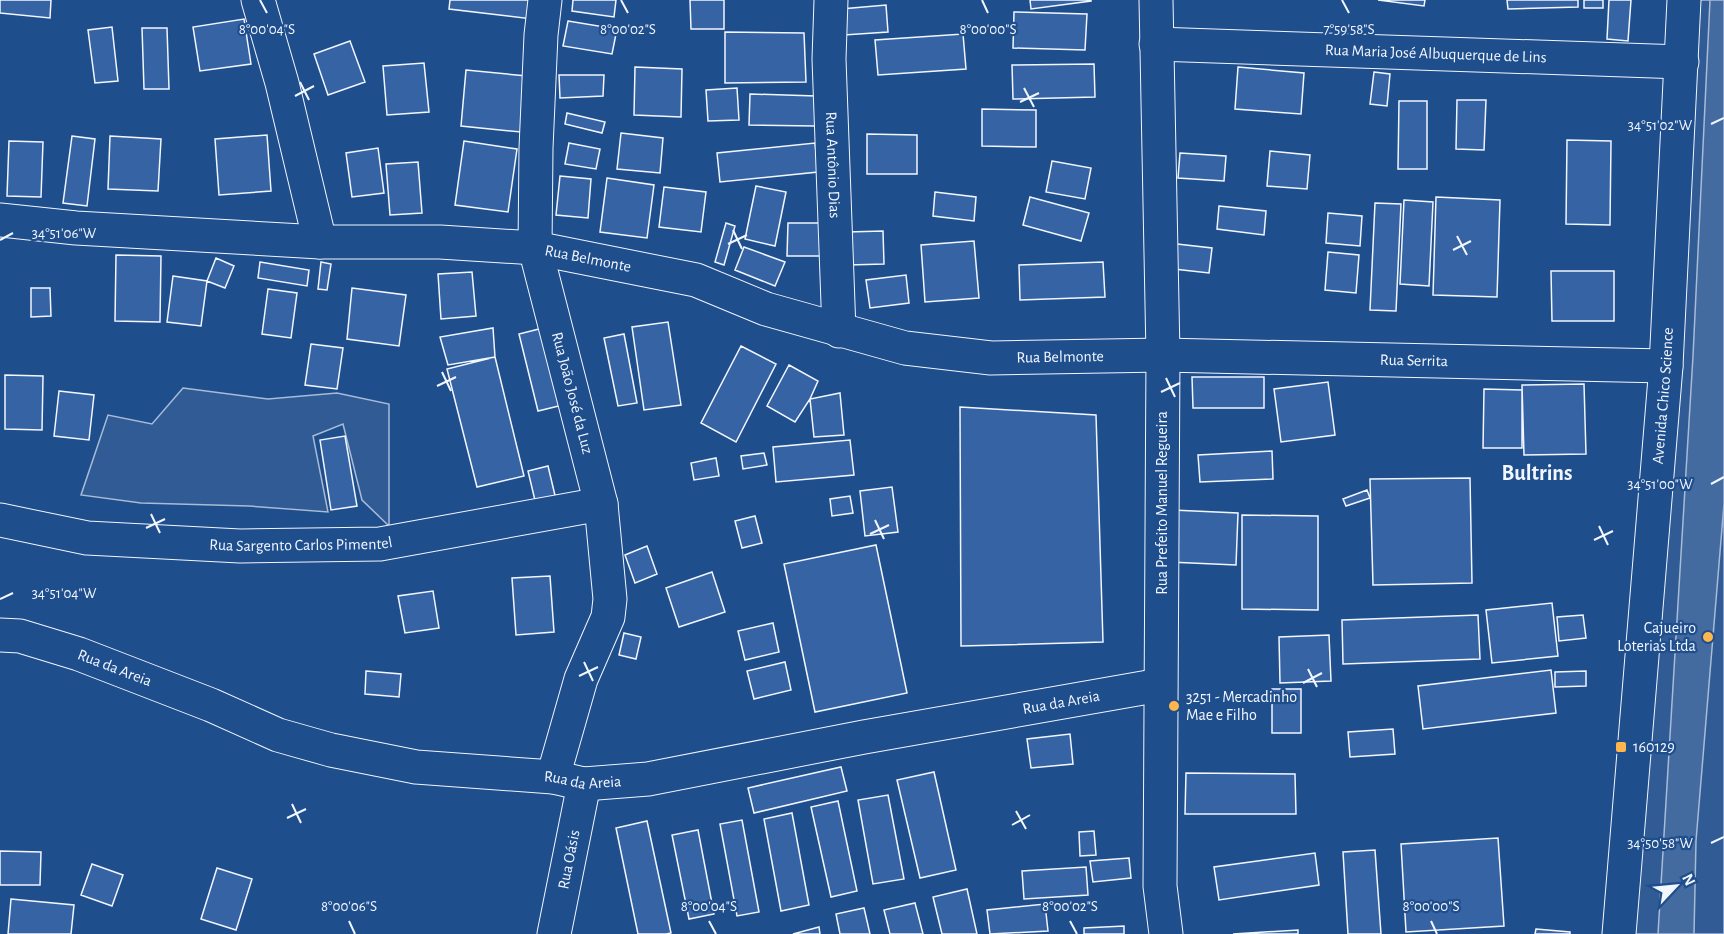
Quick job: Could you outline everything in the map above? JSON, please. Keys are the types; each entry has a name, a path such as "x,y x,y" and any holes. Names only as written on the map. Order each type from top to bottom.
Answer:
{"street":[{"path":"258,0 282,83 320,242"},
{"name":"Rua João José da Luz","path":"545,0 541,34 536,148 535,248 601,504 610,584 608,617 581,679 568,780"},
{"name":"Rua Antônio Dias","path":"831,0 828,59 839,331"},
{"name":"Rua Prefeito Manuel Regueira","path":"1156,0 1163,355 1160,886 1166,934"},
{"name":"Avenida Chico Science","path":"1619,934 1666,366 1684,0"},
{"name":"Rua Maria José Albuquerque de Lins","path":"1156,44 1682,62"},
{"name":"Rua Belmonte","path":"0,220 76,228 320,242 440,242 535,248 696,280 766,309 905,348 991,358 1163,355"},
{"name":"Rua Serrita","path":"1163,355 1666,366"},
{"name":"Rua Sargento Carlos Pimentel","path":"0,520 87,538 240,546 380,544 601,504"},
{"name":"Rua da Areia","path":"10,636 79,654 211,705 278,735 331,750 416,767 568,780 648,779 864,736 1160,686"},
{"name":"Rua Oásis","path":"554,934 568,780"}],"shaded area":[{"path":"1697,0 1724,0 1724,934 1631,934"},
{"path":"1710,0 1724,0 1724,504 1696,841 1694,934 1658,934 1693,356"},
{"path":"183,388 268,399 337,393 389,404 389,526 362,500 343,424 313,436 328,512 249,506 141,503 81,495 108,415 152,424"}],"building":[{"path":"0,0 51,0 50,18 0,13"},
{"path":"450,0 535,0 532,19 449,9"},
{"path":"573,0 616,0 614,17 572,11"},
{"path":"690,0 724,0 724,29 691,29"},
{"path":"1030,0 1091,0 1091,1 1031,9"},
{"path":"1378,0 1425,0 1424,6"},
{"path":"1507,0 1578,0 1578,7 1508,9"},
{"path":"1584,0 1603,0 1603,8 1584,8"},
{"path":"1609,0 1631,0 1628,41 1607,39"},
{"path":"886,5 888,32 844,35 841,9"},
{"path":"1014,12 1087,14 1085,50 1013,48"},
{"path":"244,19 251,64 200,71 193,27"},
{"path":"568,21 617,29 612,54 563,46"},
{"path":"112,27 118,81 95,83 88,30"},
{"path":"142,28 167,28 169,89 144,89"},
{"path":"725,32 804,33 806,82 725,83"},
{"path":"963,34 966,69 878,75 875,40"},
{"path":"350,41 365,82 328,95 314,54"},
{"path":"424,63 429,112 387,115 383,66"},
{"path":"1094,64 1095,97 1013,99 1012,65"},
{"path":"635,67 682,69 681,117 634,115"},
{"path":"1238,67 1304,73 1301,114 1235,109"},
{"path":"466,70 527,76 521,132 461,126"},
{"path":"1374,72 1390,74 1387,106 1370,104"},
{"path":"559,75 604,75 603,96 560,98"},
{"path":"737,88 739,120 708,121 706,90"},
{"path":"750,94 816,96 816,126 749,125"},
{"path":"1457,100 1486,100 1484,150 1456,149"},
{"path":"1399,101 1427,101 1427,169 1398,169"},
{"path":"982,109 1036,110 1036,147 982,146"},
{"path":"567,113 605,122 602,133 565,124"},
{"path":"621,133 663,138 660,173 617,169"},
{"path":"867,134 917,135 917,174 867,174"},
{"path":"267,135 271,191 219,195 215,139"},
{"path":"72,136 95,139 87,206 63,203"},
{"path":"110,136 161,139 158,191 108,189"},
{"path":"1567,140 1611,141 1610,225 1566,224"},
{"path":"9,141 43,142 41,197 7,196"},
{"path":"464,141 517,149 508,212 455,205"},
{"path":"569,143 600,149 596,169 565,164"},
{"path":"815,143 818,172 720,182 717,153"},
{"path":"378,148 384,193 352,197 346,153"},
{"path":"1270,151 1310,155 1307,189 1267,186"},
{"path":"1180,153 1226,156 1224,181 1178,178"},
{"path":"1052,161 1091,168 1085,199 1046,192"},
{"path":"418,162 422,213 390,215 386,164"},
{"path":"560,176 591,179 588,218 556,215"},
{"path":"607,178 654,185 647,238 600,232"},
{"path":"756,186 786,192 775,246 745,239"},
{"path":"664,187 706,192 701,232 659,227"},
{"path":"935,192 976,197 974,221 933,216"},
{"path":"1030,197 1089,213 1081,241 1023,225"},
{"path":"1436,197 1500,200 1497,297 1433,295"},
{"path":"1404,200 1433,202 1429,286 1400,284"},
{"path":"1375,203 1401,204 1396,311 1370,310"},
{"path":"1219,206 1266,211 1264,235 1217,229"},
{"path":"1328,213 1362,216 1360,246 1326,243"},
{"path":"726,223 735,226 724,265 715,262"},
{"path":"788,223 823,223 823,256 787,256"},
{"path":"883,231 884,264 848,265 847,232"},
{"path":"974,241 979,298 925,302 921,245"},
{"path":"1177,244 1212,248 1209,273 1174,269"},
{"path":"744,247 785,262 775,286 735,270"},
{"path":"1328,252 1359,255 1356,293 1325,290"},
{"path":"116,255 161,256 160,322 115,321"},
{"path":"216,258 234,266 225,288 207,281"},
{"path":"260,262 309,270 307,286 258,278"},
{"path":"321,262 331,264 327,290 318,289"},
{"path":"1103,262 1105,297 1020,300 1019,265"},
{"path":"1551,271 1614,271 1614,321 1552,321"},
{"path":"472,272 476,316 441,319 438,274"},
{"path":"906,275 909,303 870,308 866,280"},
{"path":"173,276 207,281 201,326 167,322"},
{"path":"31,288 50,288 51,316 31,317"},
{"path":"352,288 406,295 399,346 347,339"},
{"path":"268,289 297,293 291,338 262,334"},
{"path":"668,322 681,405 644,410 632,327"},
{"path":"547,327 567,404 538,411 519,334"},
{"path":"493,328 495,357 448,365 440,337"},
{"path":"624,334 637,403 618,406 604,338"},
{"path":"311,344 343,348 337,389 305,385"},
{"path":"741,346 776,364 736,442 701,423"},
{"path":"495,357 524,476 477,487 447,369"},
{"path":"789,365 818,381 810,399 795,422 767,406"},
{"path":"5,375 43,376 42,430 5,429"},
{"path":"1192,377 1264,377 1264,408 1193,408"},
{"path":"1328,382 1335,435 1281,442 1274,389"},
{"path":"1584,384 1586,454 1524,455 1522,385"},
{"path":"1484,389 1522,390 1522,448 1483,448"},
{"path":"59,391 94,395 89,440 54,436"},
{"path":"840,393 844,435 814,437 810,399"},
{"path":"960,407 1096,415 1103,642 961,646"},
{"path":"345,436 357,506 331,510 320,440"},
{"path":"850,440 854,475 776,482 773,447"},
{"path":"1272,451 1273,479 1200,482 1198,455"},
{"path":"764,453 767,465 743,469 741,456"},
{"path":"716,458 719,476 694,480 691,463"},
{"path":"548,466 558,508 538,513 528,471"},
{"path":"1470,478 1472,583 1373,585 1370,479"},
{"path":"892,487 898,532 865,536 860,491"},
{"path":"1367,490 1370,498 1346,506 1343,499"},
{"path":"850,496 853,513 832,516 830,499"},
{"path":"1172,510 1238,513 1236,565 1169,562"},
{"path":"1242,515 1318,516 1318,610 1242,609"},
{"path":"755,516 762,543 742,548 735,521"},
{"path":"876,545 907,693 815,712 784,564"},
{"path":"647,546 657,574 635,583 625,555"},
{"path":"712,572 725,612 679,627 666,588"},
{"path":"550,576 554,632 516,635 512,578"},
{"path":"433,591 439,628 405,633 398,596"},
{"path":"1552,603 1558,656 1492,663 1486,610"},
{"path":"1478,615 1480,659 1343,664 1342,620"},
{"path":"1583,615 1586,638 1559,641 1557,617"},
{"path":"773,623 779,652 745,660 738,631"},
{"path":"624,633 641,637 636,659 619,655"},
{"path":"1329,635 1331,681 1280,683 1279,637"},
{"path":"785,662 791,690 754,699 747,671"},
{"path":"1551,670 1556,713 1423,729 1418,686"},
{"path":"366,671 401,674 399,697 365,694"},
{"path":"1586,671 1586,686 1555,687 1555,672"},
{"path":"1272,689 1301,689 1301,733 1272,733"},
{"path":"1393,729 1395,754 1350,757 1348,732"},
{"path":"1070,734 1073,764 1031,768 1027,739"},
{"path":"841,767 847,791 754,813 748,788"},
{"path":"934,772 956,870 920,878 897,780"},
{"path":"1186,773 1295,774 1296,814 1185,814"},
{"path":"888,795 904,879 873,884 858,800"},
{"path":"838,801 857,891 831,897 811,807"},
{"path":"792,813 809,905 781,911 764,819"},
{"path":"742,820 759,912 737,916 720,824"},
{"path":"647,821 671,933 666,934 638,934 616,828"},
{"path":"698,830 714,914 689,919 672,835"},
{"path":"1094,831 1096,855 1080,856 1079,832"},
{"path":"1498,838 1504,926 1406,932 1401,844"},
{"path":"1375,850 1381,934 1348,934 1343,852"},
{"path":"0,851 41,852 40,885 0,885"},
{"path":"1315,853 1319,885 1219,900 1214,867"},
{"path":"1129,858 1131,878 1093,882 1090,861"},
{"path":"92,864 123,875 112,906 81,895"},
{"path":"1086,867 1088,895 1024,899 1022,871"},
{"path":"217,868 252,879 236,930 201,919"},
{"path":"967,889 977,934 942,934 933,897"},
{"path":"11,899 74,905 71,934 8,934"},
{"path":"915,903 923,934 890,934 884,910"},
{"path":"1045,904 1048,931 990,934 987,910"},
{"path":"864,908 870,934 840,934 836,914"},
{"path":"1124,926 1124,934 1084,934 1084,928"},
{"path":"819,927 820,934 793,934"},
{"path":"1536,929 1570,932 1570,934 1535,934"},
{"path":"1298,930 1298,934 1233,934"}],"place":[{"name":"Cajueiro Loterias Ltda","path":"1708,637"},
{"name":"3251 - Mercadinho Mae e Filho","path":"1174,706"},
{"name":"160129","path":"1621,747"}],"district":[{"name":"Bultrins","path":"1537,473"}]}
